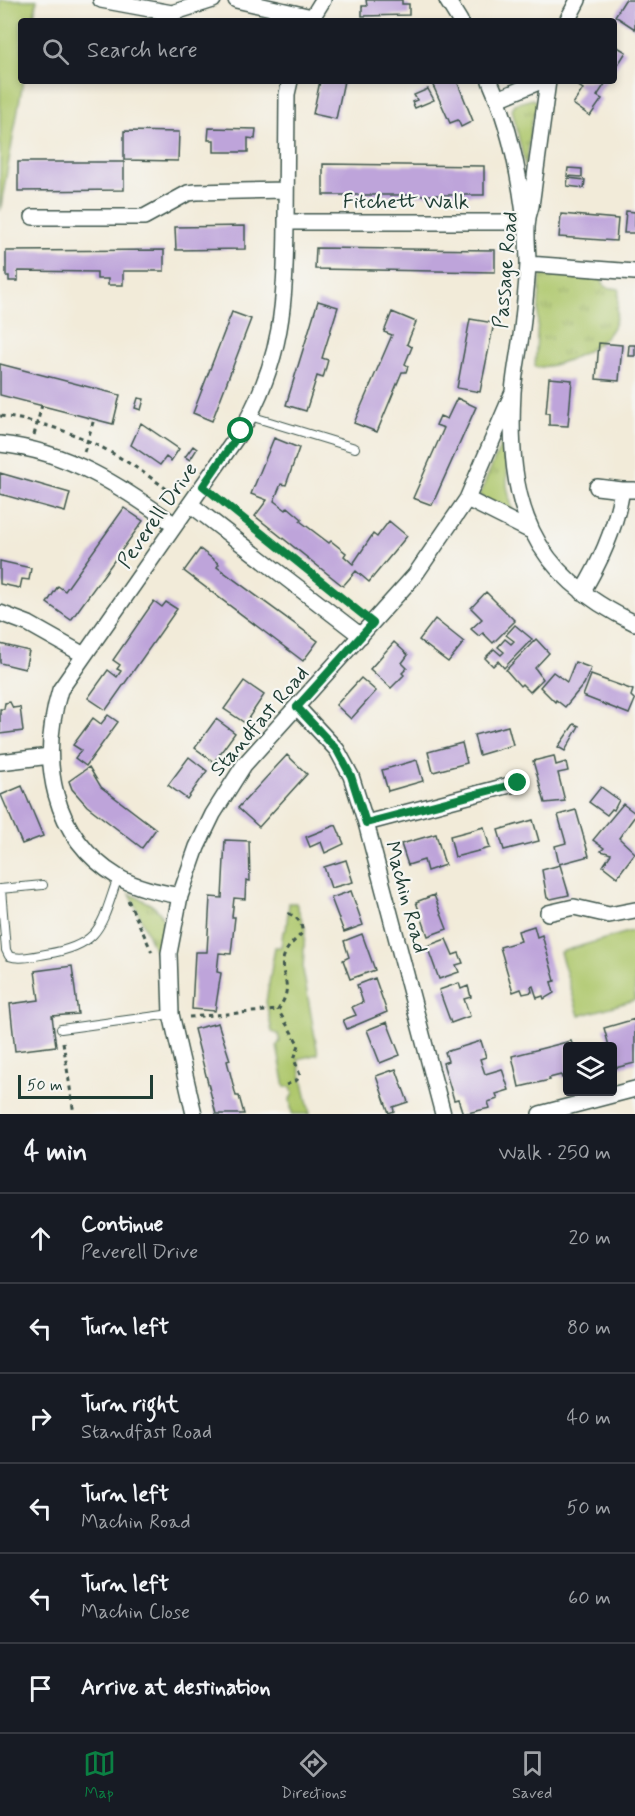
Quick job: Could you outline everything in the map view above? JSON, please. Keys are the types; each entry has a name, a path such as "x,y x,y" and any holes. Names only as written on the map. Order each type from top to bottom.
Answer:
{"street":[{"path":"101,0 172,13 213,0"},
{"path":"236,0 307,18"},
{"path":"312,18 323,0"},
{"path":"447,0 458,18"},
{"path":"569,18 578,0"},
{"name":"Peverell Drive","path":"180,897 116,883 84,847 70,828 59,806 50,756 49,733 60,690 250,416 275,351 285,291 287,94 289,84"},
{"path":"491,84 514,149 526,222"},
{"path":"498,99 534,84"},
{"name":"Passage Road","path":"548,84 531,206 526,222 528,264 513,392 517,490 529,530 558,571 582,592 635,623"},
{"path":"33,217 144,218 188,193 286,190"},
{"name":"Fitchett Walk","path":"286,222 526,222"},
{"path":"528,264 611,277 635,272"},
{"name":"Passage Road","path":"467,499 513,392"},
{"path":"0,444 80,464 124,488 175,525"},
{"path":"582,592 594,572 628,490 597,487"},
{"path":"467,499 529,530"},
{"name":"Standfast Road","path":"194,1114 172,1017 169,953 180,897 197,847 231,783 416,575 467,499"},
{"path":"190,505 361,636"},
{"path":"0,614 29,624 84,655"},
{"name":"Machin Road","path":"297,707 337,750 351,776 366,823 443,1114"},
{"path":"0,762 50,756"},
{"path":"366,823 518,783"},
{"path":"548,913 583,904 609,915 633,910"},
{"path":"540,1114 635,1089"}],"lane":[{"path":"250,416 355,448"},
{"path":"43,885 0,889 6,950 9,956 18,958 65,951 84,943 100,926 116,883"},
{"path":"61,1029 172,1017"}],"path":[{"path":"30,450 42,405"},
{"path":"0,416 37,422 88,439 133,464 190,505"},
{"path":"80,464 94,419"},
{"path":"203,486 373,623"},
{"path":"116,883 125,893 152,953"},
{"path":"278,1010 288,991 283,963 285,954 302,933 299,920 287,912"},
{"path":"172,1017 278,1010"},
{"path":"278,1010 299,1045 294,1059 300,1075 297,1080 286,1085"},
{"path":"61,1029 74,1114"}],"green space":[{"path":"0,0 37,0 34,18 18,18 18,84 22,84 0,211"},
{"path":"532,99 538,102 531,125 526,169 512,109 515,104"},
{"path":"541,271 600,274 605,287 619,289 615,322 602,340 569,360 535,367"},
{"path":"507,430 507,486 513,512 511,514 479,496"},
{"path":"130,894 153,906 162,918 159,960"},
{"path":"289,903 296,903 305,928 303,970 318,1054 298,1059 310,1114 292,1114 290,1099 293,1094 291,1087 285,1087 277,1046 280,1041 278,1034 272,1032 266,1002 275,947 281,947 283,932 286,930"},
{"path":"635,930 635,1000 579,1016 560,952"}],"building":[{"path":"366,0 402,0 402,4 409,4 409,15 362,16 362,6 367,6"},
{"path":"625,0 635,0 635,29 615,16"},
{"path":"617,47 626,52 617,66"},
{"path":"319,84 343,84 336,119 313,114"},
{"path":"432,84 458,84 473,121 461,127 458,120 450,123"},
{"path":"605,84 597,96 602,99 590,116 573,104 583,89 577,85"},
{"path":"428,89 434,100 415,108 412,102 417,100 414,95"},
{"path":"209,128 256,129 255,139 248,138 248,152 214,152 214,140 208,140"},
{"path":"124,131 179,132 178,161 124,160"},
{"path":"18,162 124,162 124,190 18,191"},
{"path":"323,164 484,166 484,195 323,195"},
{"path":"568,168 582,169 582,177 567,176"},
{"path":"568,178 585,180 584,188 567,186"},
{"path":"626,211 635,212 635,233 624,233"},
{"path":"561,214 618,219 616,241 559,237"},
{"path":"245,226 245,249 176,250 175,227"},
{"path":"316,248 495,250 495,272 315,269"},
{"path":"164,250 164,271 123,271 123,285 108,285 108,279 97,279 97,272 18,271 18,281 9,281 9,276 6,276 6,251"},
{"path":"318,301 338,307 322,358 328,360 323,378 317,376 306,411 286,405"},
{"path":"232,312 251,319 212,421 193,413"},
{"path":"392,312 416,322 407,344 412,347 405,364 408,366 406,372 402,372 377,432 354,423 392,335 384,332"},
{"path":"470,319 494,323 480,392 457,388"},
{"path":"599,343 622,345 619,381 596,379"},
{"path":"629,345 635,345 635,356 628,356"},
{"path":"0,364 120,395 113,424 0,395"},
{"path":"549,378 572,380 568,426 549,425 549,413 546,413"},
{"path":"138,398 144,399 141,410 135,408"},
{"path":"457,398 476,407 432,505 413,498 444,428 436,425 440,416 447,419"},
{"path":"141,423 179,449 171,461 166,457 160,465 131,445"},
{"path":"274,438 299,448 286,485 281,484 274,501 286,510 288,507 302,519 300,521 329,543 331,541 346,553 344,556 353,564 373,534 377,537 389,521 407,536 369,582 356,571 343,586 255,516 267,500 251,494"},
{"path":"193,446 197,449 190,460 185,457"},
{"path":"0,473 70,493 65,512 0,494"},
{"path":"124,508 143,521 71,620 47,603 58,586 65,591"},
{"path":"200,549 219,564 217,567 318,641 303,661 184,571"},
{"path":"0,561 31,568 29,580 22,579 20,588 0,584"},
{"path":"486,592 515,621 493,643 483,633 479,636 471,629 482,619 471,608"},
{"path":"154,601 162,607 166,602 177,609 106,710 88,698 108,670 117,677 121,671 117,669 120,665 113,660"},
{"path":"435,619 464,642 448,662 419,640"},
{"path":"515,625 532,639 504,668 498,661 493,666 485,658 494,649 501,655 504,652 498,647 505,639 511,644 514,641 506,635"},
{"path":"536,639 549,653 535,668 543,679 530,692 522,684 520,686 506,670"},
{"path":"394,642 408,655 402,663 407,668 402,673 404,675 391,688 370,669"},
{"path":"0,644 29,651 25,669 0,663"},
{"path":"575,662 591,668 584,684 565,707 556,700 555,702 540,687 553,672 567,682"},
{"path":"591,675 633,690 631,696 635,700 629,714 583,696"},
{"path":"361,678 376,691 351,719 336,705"},
{"path":"244,681 264,695 245,723 224,709"},
{"path":"10,702 13,708 20,707 23,731 0,734 0,709 4,709 5,703"},
{"path":"108,715 118,722 86,766 75,758 81,750 73,745 93,718 101,724"},
{"path":"216,719 235,733 214,762 195,748"},
{"path":"574,724 579,726 565,751 558,747"},
{"path":"508,726 513,745 479,755 474,735"},
{"path":"462,743 467,763 433,772 428,752"},
{"path":"287,755 307,774 259,827 238,808"},
{"path":"554,756 556,765 566,762 568,771 558,773 565,801 545,803 533,761"},
{"path":"189,757 207,771 187,799 168,785"},
{"path":"417,760 423,781 388,791 382,770"},
{"path":"89,767 101,787 156,829 142,848 87,806 72,789 69,781"},
{"path":"22,786 43,836 22,844 1,795"},
{"path":"601,787 619,800 614,810 612,809 607,815 589,802"},
{"path":"623,804 635,813 635,816 619,838 635,853 617,877 603,866 611,854 601,851 604,848 593,840"},
{"path":"576,810 589,856 559,864 555,846 566,843 558,815"},
{"path":"533,820 539,841 504,850 498,830"},
{"path":"336,825 344,844 325,853 321,842 310,847 306,837"},
{"path":"484,827 490,848 455,857 450,836"},
{"path":"436,834 445,865 427,871 424,860 408,865 401,844"},
{"path":"225,840 249,841 250,881 246,880 245,899 234,898 232,917 235,917 231,954 219,953 217,972 221,973 215,1011 192,1009 195,952 207,952 210,897 222,898"},
{"path":"346,860 353,882 331,888 324,867"},
{"path":"560,865 569,895 547,898 542,870"},
{"path":"351,891 363,925 344,932 331,898"},
{"path":"434,895 447,929 428,936 416,902"},
{"path":"534,926 537,937 542,935 555,981 551,982 554,993 544,999 543,996 537,998 533,986 531,987 532,992 523,994 521,989 513,992 500,947 521,941 518,931"},
{"path":"362,934 375,970 350,979 343,960 349,957 344,941"},
{"path":"446,939 453,955 459,953 463,963 456,965 459,972 439,979 427,946"},
{"path":"72,966 78,1014 52,1016 56,1046 15,1051 10,1004 39,1000 35,971"},
{"path":"375,978 387,1012 347,1029 343,1020 356,1015 352,1007 363,1002 357,985"},
{"path":"459,983 461,989 468,986 471,997 464,999 470,1016 451,1023 439,990"},
{"path":"635,1019 635,1063 617,1068 617,1042 608,1042 604,1028"},
{"path":"387,1022 400,1055 380,1063 367,1030"},
{"path":"218,1023 230,1060 227,1061 236,1096 239,1096 244,1114 216,1114 194,1029"},
{"path":"481,1041 486,1057 480,1059 485,1074 502,1069 509,1090 496,1094 498,1099 488,1102 490,1108 463,1114 458,1099 454,1100 443,1063 448,1061 445,1052"},
{"path":"563,1043 563,1078 561,1075 519,1087 512,1056"},
{"path":"396,1069 408,1102 393,1107 394,1111 389,1113 376,1076"}],"route":[{"path":"241,431 203,486 373,623 297,707 337,750 351,776 366,823 518,783"}]}
